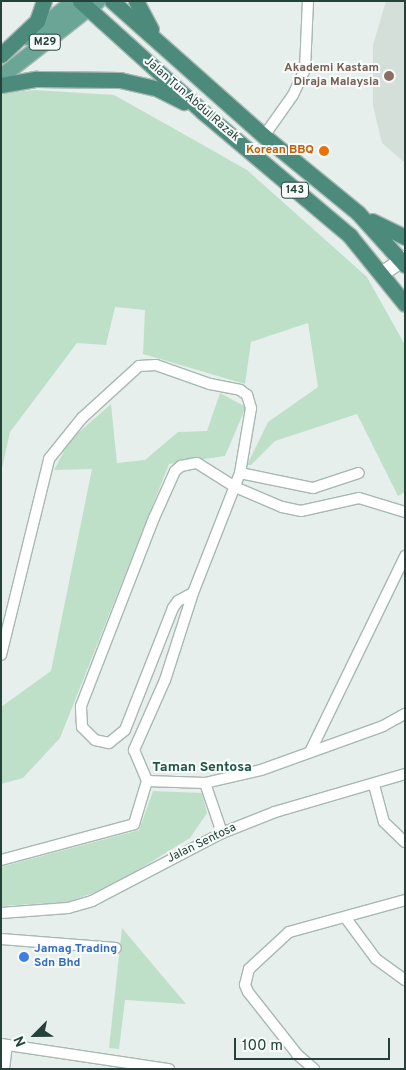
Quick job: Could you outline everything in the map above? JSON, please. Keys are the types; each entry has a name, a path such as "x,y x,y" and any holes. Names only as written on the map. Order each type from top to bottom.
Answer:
{"highway":[{"path":"1,57 37,21 44,1"},
{"name":"Jalan Tun Abdul Razak","path":"112,1 156,38 264,136 358,213 404,261"},
{"path":"136,1 156,38"},
{"name":"Jalan Tun Abdul Razak","path":"89,4 203,112 350,236 383,273 405,304"},
{"path":"1,85 44,79 120,80 158,89 203,112"},
{"path":"358,213 405,238"}],"main road":[{"name":"M29","path":"1,57 73,1"},
{"name":"M29","path":"1,76 89,4"},
{"path":"383,273 404,261"}],"street":[{"path":"264,136 293,95 305,70 308,1"},
{"path":"1,655 49,459 82,418 138,366 156,365 248,395 251,408 240,473 193,593 165,680 134,750 147,781 134,824 1,860"},
{"path":"193,593 178,601 173,608 125,730 109,743 95,740 82,727 81,706 175,471 186,464 197,463 235,487 282,508 301,511 359,498 405,512"},
{"path":"240,473 313,488 359,472"},
{"path":"310,752 405,556"},
{"path":"147,781 205,783 261,770 382,726 405,714"},
{"name":"Jalan Sentosa","path":"1,913 68,908 92,901 222,833 275,812 374,785 405,774"},
{"path":"205,783 222,833"},
{"path":"374,785 384,822 405,842"},
{"path":"314,1069 297,1054 257,1004 245,985 249,970 289,932 405,900"},
{"path":"345,916 376,959 405,980"},
{"path":"1,939 116,948"},
{"path":"4,1069 4,1044 119,1065 170,1069"}],"shaded area":[{"name":"Akademi Kastam Diraja Malaysia","path":"386,1 405,1 405,163 382,143 373,106 373,45"}],"green space":[{"path":"35,90 114,95 180,132 247,170 367,277 405,345 405,492 398,496 357,414 275,441 251,465 247,465 268,422 318,387 308,323 251,342 245,384 143,354 145,310 115,307 106,345 77,343 10,432 1,473 1,93"},
{"path":"220,393 246,407 225,456 169,464 60,738 23,778 1,784 1,707 51,671 92,469 54,470 70,440 111,404 117,463 145,460 178,432 207,431"},
{"path":"153,791 202,793 207,813 190,838 112,886 68,902 1,906 1,867 139,830"},
{"path":"122,928 186,1004 125,1000 119,1049 109,1048"}],"place":[{"name":"Akademi Kastam Diraja Malaysia","path":"389,76"},
{"name":"Korean BBQ","path":"324,151"},
{"name":"Jamag Trading Sdn Bhd","path":"24,957"}],"district":[{"name":"Taman Sentosa","path":"202,768"}]}
